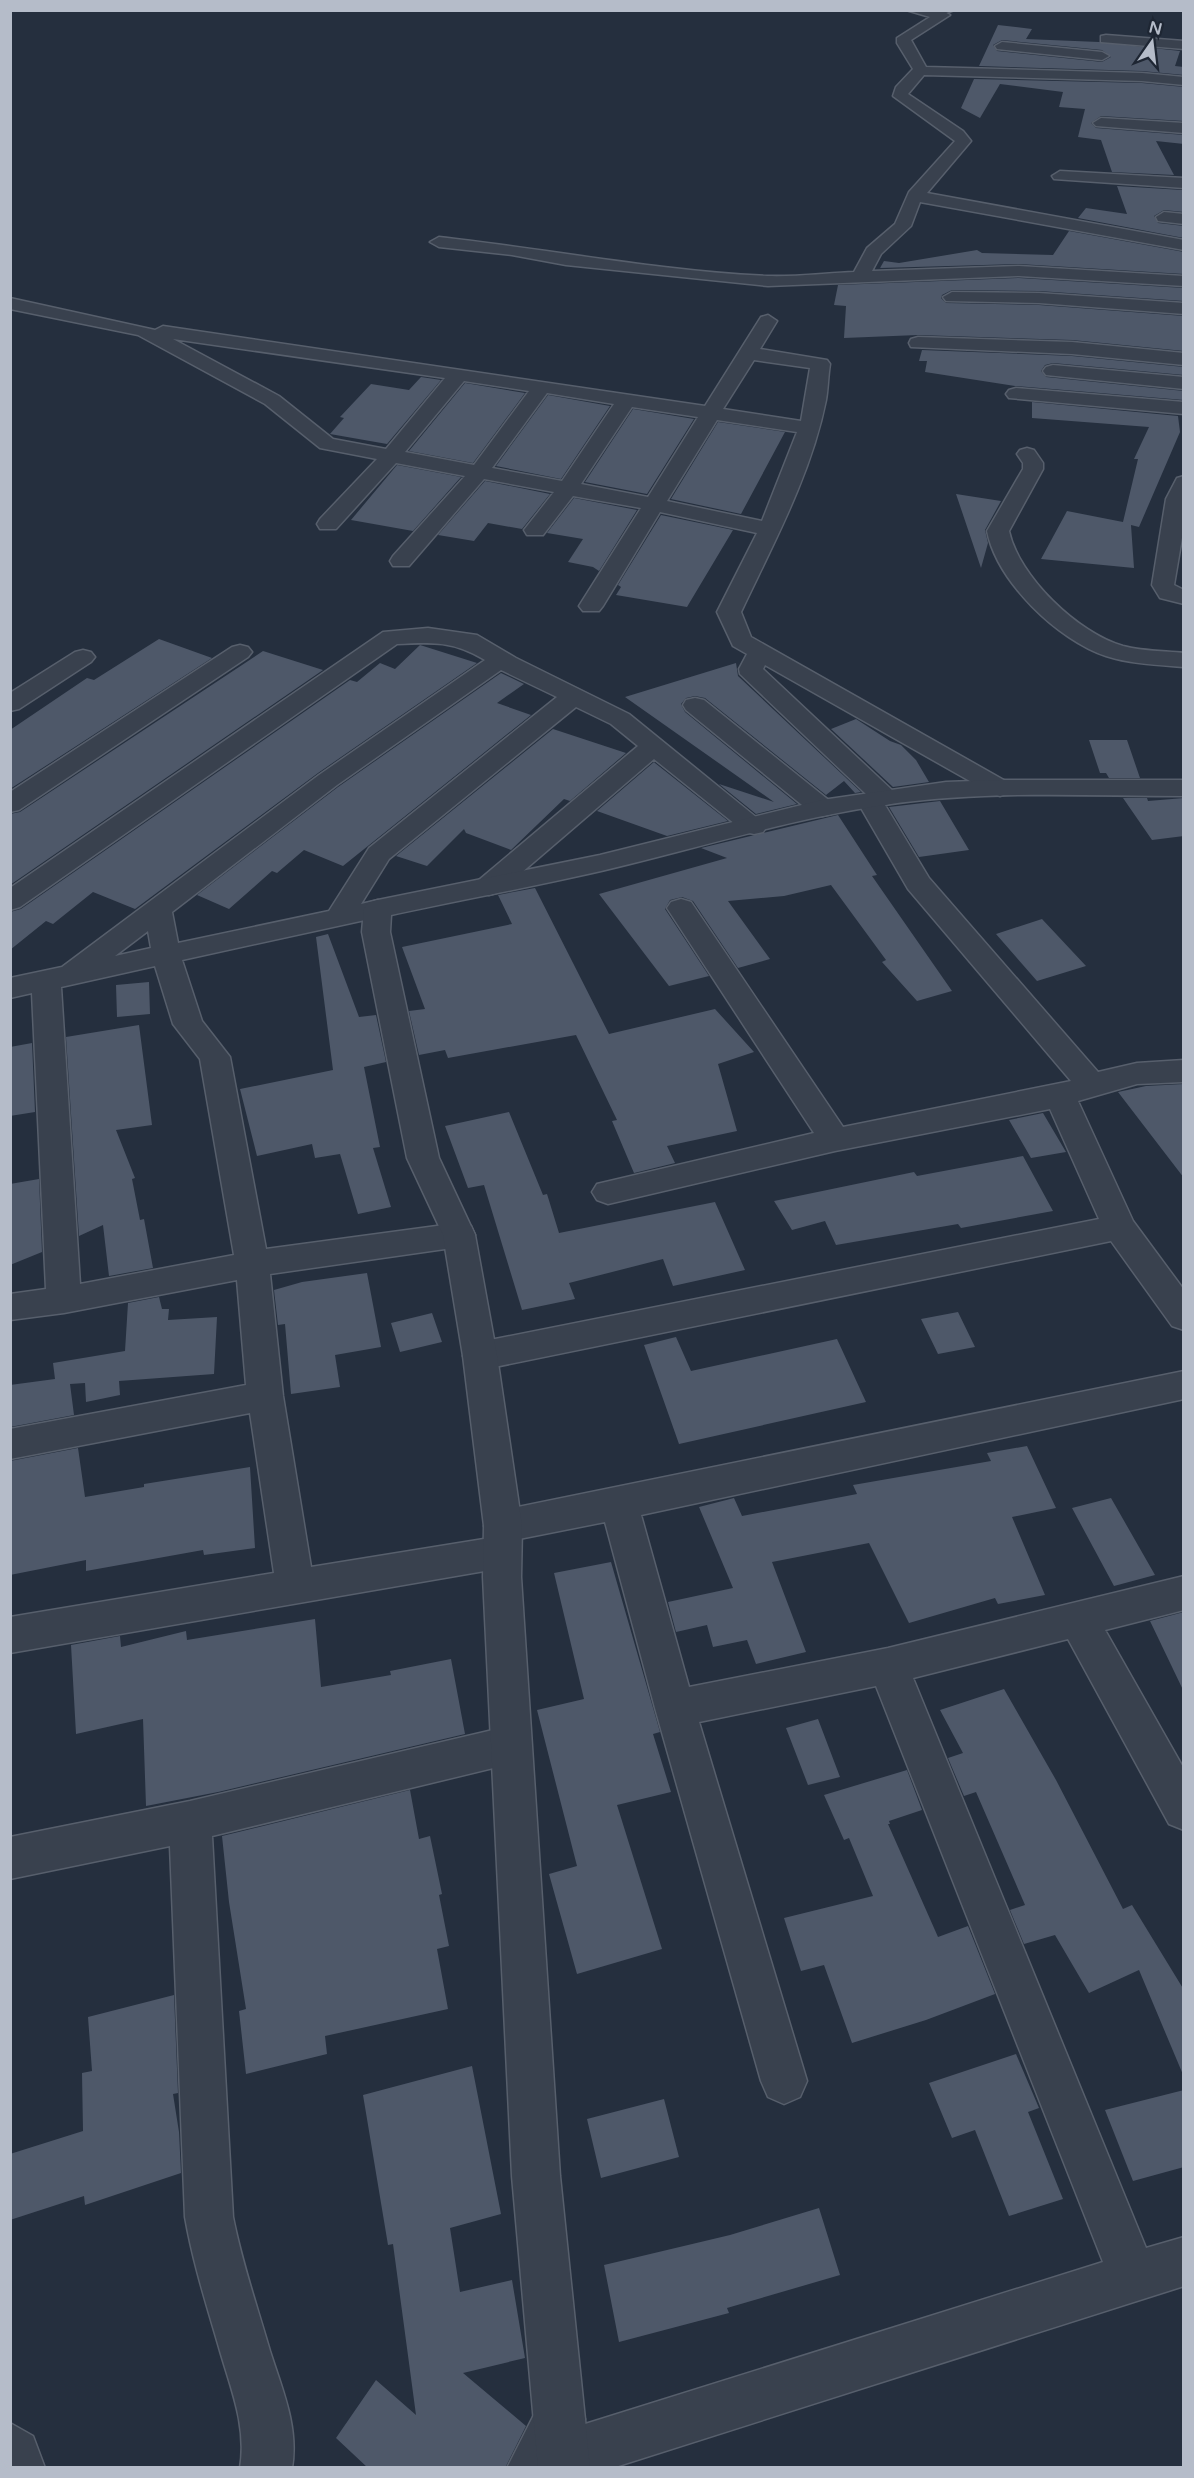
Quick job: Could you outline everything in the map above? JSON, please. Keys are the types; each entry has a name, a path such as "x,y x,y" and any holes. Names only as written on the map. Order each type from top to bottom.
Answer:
{"street":[{"path":"912,10 946,12"},
{"path":"920,71 920,67 903,40 942,17 946,12"},
{"path":"1106,39 1184,45"},
{"path":"1002,46 1115,58"},
{"path":"860,279 873,252 903,226 915,196 963,141 958,134 902,100 901,90 920,71 1142,77 1184,81"},
{"path":"1101,123 1184,128"},
{"path":"1060,176 1184,183"},
{"path":"915,196 1184,245"},
{"path":"1164,217 1184,219"},
{"path":"439,243 512,250 566,260 768,281 1026,271 1184,281"},
{"path":"952,297 1029,297 1184,309"},
{"path":"10,303 138,329 459,374 809,428"},
{"path":"591,606 768,321"},
{"path":"138,329 272,400 327,444 653,504 770,529"},
{"path":"918,343 1058,347 1184,359"},
{"path":"747,353 820,364 817,397 809,428 770,529 729,612 741,641 1000,788"},
{"path":"1053,371 1184,383"},
{"path":"328,524 391,456 459,374"},
{"path":"401,561 479,472 543,387"},
{"path":"1016,394 1184,408"},
{"path":"535,530 568,488 626,400"},
{"path":"1027,454 1033,463 1033,469 998,531 1015,573 1066,624 1107,648 1124,653 1184,660"},
{"path":"1184,482 1177,499 1163,585 1168,593 1184,597"},
{"path":"10,901 391,637 428,635 469,640 508,663 620,719 754,826"},
{"path":"10,804 240,652"},
{"path":"759,652 751,669 752,674 877,799 918,883 1092,1084"},
{"path":"10,704 83,657"},
{"path":"59,978 158,909 328,780 492,664 508,663"},
{"path":"338,918 379,854 574,696"},
{"path":"695,705 822,808"},
{"path":"489,886 654,746"},
{"path":"10,988 489,886 754,826 822,808 946,790 1184,788"},
{"path":"681,908 834,1140"},
{"path":"158,909 166,955 188,1024 216,1057 252,1264 265,1396 295,1586"},
{"path":"378,909 376,932 423,1158 459,1235 480,1356 503,1539 510,1745 555,2452 1184,2261"},
{"path":"59,978 64,1300"},
{"path":"608,1192 834,1140 1060,1096 1092,1084 1162,1070 1184,1071"},
{"path":"1060,1096 1119,1227 1184,1317"},
{"path":"480,1356 1119,1227"},
{"path":"10,1307 64,1300 252,1264 459,1235"},
{"path":"10,1635 295,1586 503,1539 620,1504 1184,1385"},
{"path":"10,1444 265,1396"},
{"path":"620,1504 675,1708 784,2081"},
{"path":"675,1708 888,1666 1184,1593"},
{"path":"1078,1619 1184,1810"},
{"path":"888,1666 1133,2276"},
{"path":"10,1858 190,1821 510,1745"},
{"path":"190,1821 209,2217 215,2250 266,2422 269,2455 266,2468"},
{"path":"10,2449 20,2468"}],"building":[{"path":"998,25 1032,29 1026,39 1099,42 1180,51 1175,66 1184,67 1184,75 1142,71 979,66","holes":["1002,40 1102,50 1111,57 1102,62 997,51 993,45"]},
{"path":"974,79 1142,83 1184,87 1184,121 1101,116 1091,123 1096,128 1184,135 1184,144 1156,141 1174,175 1112,172 1101,140 1078,137 1085,109 1059,107 1063,92 1000,84 980,118 961,108"},
{"path":"1117,186 1182,190 1184,212 1164,210 1154,216 1158,223 1184,226 1184,238 1078,218 1086,208 1127,214"},
{"path":"1069,231 1184,252 1184,274 1019,264 880,268 884,261 899,263 977,250 982,253 1053,255"},
{"path":"1019,278 1184,288 1184,301 1039,291 952,290 942,295 941,298 946,303 1039,305 1184,316 1184,351 1072,340 918,335 844,338 846,306 834,305 838,285"},
{"path":"922,350 1072,356 1184,367 1184,375 1053,363 1045,365 1041,371 1046,377 1184,391 1184,400 1015,386 925,372 927,361 919,361"},
{"path":"421,377 441,380 387,444 330,434 344,418 340,417 371,384 409,390"},
{"path":"465,383 525,393 473,463 409,451"},
{"path":"548,395 610,406 561,479 496,466"},
{"path":"1032,402 1178,416 1180,432 1139,527 1131,525 1134,568 1041,559 1067,511 1123,522 1138,459 1134,459 1149,427 1032,418"},
{"path":"633,409 694,419 647,494 585,482"},
{"path":"718,422 785,432 741,514 671,499"},
{"path":"397,465 461,477 413,531 351,520"},
{"path":"485,481 550,494 522,529 488,523 474,541 438,535"},
{"path":"956,494 1001,501 985,530 988,543 981,568"},
{"path":"574,498 637,510 599,571 593,567 568,562 583,539 547,533"},
{"path":"661,515 733,530 687,607 616,595 621,587 618,585"},
{"path":"159,639 212,658 10,789 10,730 87,678 94,680"},
{"path":"420,645 477,663 318,773 135,909 93,892 53,924 46,921 10,950 10,912 21,909 350,680 357,682 380,663 395,669"},
{"path":"263,651 323,670 10,885 10,814 20,812"},
{"path":"736,663 738,676 861,792 855,793 844,781 826,795 705,698 695,696 686,698 681,704 685,712 797,804 756,814 719,784 774,802 625,697"},
{"path":"501,673 524,684 497,703 531,715 343,866 304,850 277,873 272,871 229,909 197,895 338,787"},
{"path":"856,719 890,741 901,745 916,760 929,782 893,787 831,729"},
{"path":"553,729 626,753 570,801 564,799 511,850 466,833 464,829 427,866 396,856"},
{"path":"1089,740 1127,740 1140,778 1109,778 1106,773 1100,773"},
{"path":"654,762 728,821 667,836 597,811"},
{"path":"1123,798 1147,798 1148,801 1184,798 1184,836 1152,840"},
{"path":"940,801 969,850 919,857 889,807"},
{"path":"838,815 877,875 872,876 952,991 917,1001 882,962 886,960 831,885 784,896 728,901 770,959 738,968 693,901 682,897 670,900 665,909 709,976 669,986 599,894 727,858 701,848"},
{"path":"535,888 609,1034 715,1009 754,1052 718,1064 737,1131 667,1146 675,1163 634,1173 612,1121 617,1120 576,1035 448,1058 445,1050 419,1055 409,1011 425,1009 402,947 512,924 498,895"},
{"path":"1042,919 1086,966 1037,981 996,934"},
{"path":"328,934 359,1017 376,1015 386,1062 364,1067 380,1147 373,1148 391,1207 358,1214 340,1154 315,1158 312,1144 257,1156 240,1089 333,1070 316,937"},
{"path":"149,982 150,1014 117,1017 116,985"},
{"path":"139,1025 152,1125 116,1130 135,1178 132,1179 140,1220 144,1219 153,1268 109,1276 103,1225 79,1236 66,1037"},
{"path":"32,1043 35,1112 10,1116 10,1047"},
{"path":"1184,1084 1184,1178 1118,1092 1146,1086"},
{"path":"509,1112 543,1195 547,1194 559,1233 715,1202 745,1270 673,1286 663,1259 569,1283 575,1299 522,1310 484,1185 468,1188 445,1126"},
{"path":"1043,1113 1066,1152 1031,1158 1009,1120"},
{"path":"1023,1156 1053,1211 961,1228 958,1224 836,1245 825,1221 792,1230 774,1201 914,1172 917,1176"},
{"path":"39,1179 42,1252 10,1265 10,1184"},
{"path":"367,1273 381,1347 335,1355 340,1387 291,1394 285,1324 278,1325 274,1290 302,1282"},
{"path":"159,1297 162,1309 169,1309 168,1320 217,1317 214,1374 119,1381 120,1395 86,1402 85,1383 70,1384 74,1415 10,1427 10,1385 55,1379 53,1363 125,1351 128,1303"},
{"path":"958,1312 975,1347 938,1354 921,1319"},
{"path":"432,1313 442,1342 400,1352 391,1323"},
{"path":"676,1337 691,1371 837,1339 866,1402 679,1444 644,1345"},
{"path":"1027,1446 1056,1508 1012,1517 1045,1595 998,1604 995,1598 909,1623 869,1543 772,1562 806,1652 756,1664 747,1640 713,1647 707,1625 676,1632 668,1602 733,1588 699,1507 734,1498 742,1516 857,1494 853,1485 991,1461 987,1453"},
{"path":"78,1448 85,1497 144,1487 144,1484 250,1467 255,1548 204,1555 203,1550 86,1571 86,1560 10,1575 10,1461"},
{"path":"1111,1498 1155,1575 1114,1586 1072,1508"},
{"path":"611,1562 660,1732 653,1734 671,1792 617,1805 662,1949 577,1974 549,1874 577,1866 537,1710 584,1699 554,1573"},
{"path":"1184,1612 1184,1692 1150,1621"},
{"path":"315,1619 321,1687 391,1675 390,1671 451,1659 465,1734 218,1792 146,1806 143,1719 76,1734 71,1645 120,1636 121,1647 186,1631 187,1640"},
{"path":"1004,1689 1056,1780 1123,1909 1132,1905 1184,1990 1184,2077 1139,1970 1089,1993 1055,1935 1024,1944 1010,1910 1025,1905 976,1792 964,1796 948,1758 963,1753 940,1710"},
{"path":"818,1719 840,1777 808,1785 786,1728"},
{"path":"907,1770 922,1810 889,1821 890,1824 888,1824 938,1937 968,1926 995,1994 926,2020 852,2043 824,1965 801,1971 784,1918 873,1896 849,1838 844,1840 824,1795"},
{"path":"410,1790 419,1839 430,1836 442,1894 439,1895 449,1946 437,1949 448,2009 325,2036 327,2054 246,2074 239,2011 246,2009 229,1902 222,1836"},
{"path":"174,1995 178,2093 173,2094 179,2132 181,2173 85,2205 84,2196 10,2220 10,2154 83,2131 82,2073 92,2071 88,2017"},
{"path":"1016,2054 1039,2108 1028,2112 1063,2199 1009,2216 975,2130 952,2138 929,2083"},
{"path":"472,2066 501,2214 450,2228 460,2292 512,2280 525,2358 463,2373 526,2426 505,2468 368,2468 336,2438 376,2380 416,2415 393,2244 388,2245 363,2095"},
{"path":"1184,2090 1184,2167 1133,2181 1105,2110"},
{"path":"664,2099 679,2157 601,2178 587,2119"},
{"path":"819,2208 840,2275 727,2308 729,2313 619,2342 604,2265 730,2235"}]}
